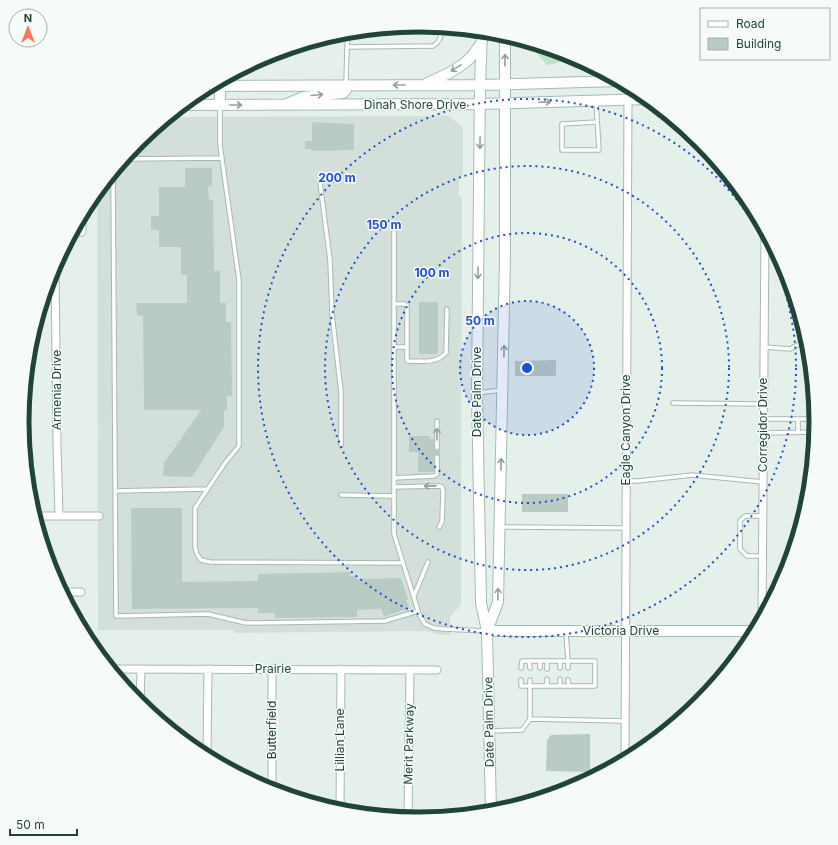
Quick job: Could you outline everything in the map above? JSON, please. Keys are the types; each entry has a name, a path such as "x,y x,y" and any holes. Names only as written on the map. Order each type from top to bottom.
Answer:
{"main road":[{"name":"Date Palm Drive","path":"482,38 480,85 477,393 481,603 487,631 491,806"},
{"path":"422,85 465,63 471,57 482,38"},
{"name":"Date Palm Drive","path":"487,631 498,602 503,390 506,43"},
{"name":"Dinah Shore Drive","path":"222,86 480,85 607,81"},
{"path":"284,105 303,97 343,93 346,90 346,85"},
{"path":"216,90 220,105"},
{"name":"Dinah Shore Drive","path":"193,105 506,104 637,99"},
{"name":"Victoria Drive","path":"487,631 748,631"}],"street":[{"name":"Eagle Canyon Drive","path":"625,754 628,99"},
{"path":"78,232 82,232 82,226"},
{"name":"Corregidor Drive","path":"762,608 765,242"},
{"name":"Armenia Drive","path":"55,283 59,516"},
{"path":"40,516 99,516"},
{"path":"68,592 81,592"},
{"name":"Prairie","path":"117,669 437,670"},
{"path":"140,695 141,669"},
{"path":"207,750 208,669"},
{"name":"Butterfield","path":"272,669 272,784"},
{"name":"Lillian Lane","path":"340,804 341,669"},
{"name":"Merit Parkway","path":"408,812 410,670"}],"lane":[{"path":"347,46 433,46 441,37 441,33"},
{"path":"346,85 347,39"},
{"path":"596,100 598,122 599,150 562,150 562,124 598,122"},
{"path":"220,105 220,145 239,280 239,446 194,508 194,547 201,560 210,562 402,563"},
{"path":"132,159 222,158"},
{"path":"113,181 116,616 208,614 246,623 385,621 418,610"},
{"path":"320,183 330,260 332,314 341,392 341,445"},
{"path":"394,232 394,534 418,610 425,624 444,630 487,631"},
{"path":"394,304 405,304 408,306 407,361 431,361 441,358 446,353 447,309"},
{"path":"764,347 790,348 801,343"},
{"path":"394,347 407,347"},
{"path":"477,393 503,390"},
{"path":"673,403 764,404"},
{"path":"764,419 809,420"},
{"path":"798,419 798,433"},
{"path":"437,421 437,448"},
{"path":"763,433 809,432"},
{"path":"394,478 434,476 437,474 437,457"},
{"path":"626,481 692,475 763,482"},
{"path":"394,487 442,487 442,522 439,527"},
{"path":"115,491 207,489"},
{"path":"342,495 394,496"},
{"path":"763,516 746,516 740,521 740,549 747,556 763,556"},
{"path":"500,527 626,528"},
{"path":"414,596 428,562"},
{"path":"566,631 568,668"},
{"path":"521,668 522,661 596,661 595,686 521,686 521,680"},
{"path":"530,661 530,668"},
{"path":"540,661 540,668"},
{"path":"547,669 548,661"},
{"path":"560,661 560,668"},
{"path":"547,679 547,686"},
{"path":"560,679 560,686"},
{"path":"489,731 522,730 530,719 530,680"},
{"path":"540,680 540,686"},
{"path":"568,680 569,686"},
{"path":"530,719 625,721"}],"shaded area":[{"path":"449,116 463,128 463,175 459,179 459,195 462,197 461,605 450,617 450,635 440,635 426,631 235,633 234,630 98,630 97,203 126,165 162,129 177,117"}],"green space":[{"path":"535,50 568,62 562,62 547,65"}],"building":[{"path":"312,122 354,124 354,150 311,151 311,149 305,149 305,141 312,141"},
{"path":"185,168 212,168 212,186 208,187 209,200 213,200 214,271 220,271 220,303 226,303 226,322 231,322 232,396 227,396 227,410 224,410 224,427 192,477 163,476 164,463 201,410 144,410 143,316 137,315 136,303 187,303 187,275 181,275 181,247 159,247 159,230 151,230 151,216 159,216 159,187 185,187"},
{"path":"419,302 438,302 438,354 419,354"},
{"path":"556,360 556,376 515,376 515,361"},
{"path":"409,436 430,436 430,439 434,439 434,449 437,451 440,448 440,457 437,454 434,456 434,472 418,472 418,452 409,452"},
{"path":"522,494 568,494 568,512 522,512"},
{"path":"131,508 182,508 182,582 258,581 258,574 350,572 350,576 356,576 356,579 401,578 408,599 406,600 409,608 384,617 381,609 357,610 357,617 275,618 275,613 258,613 258,608 132,609"},
{"path":"590,734 590,772 546,771 547,740 551,735"}]}
